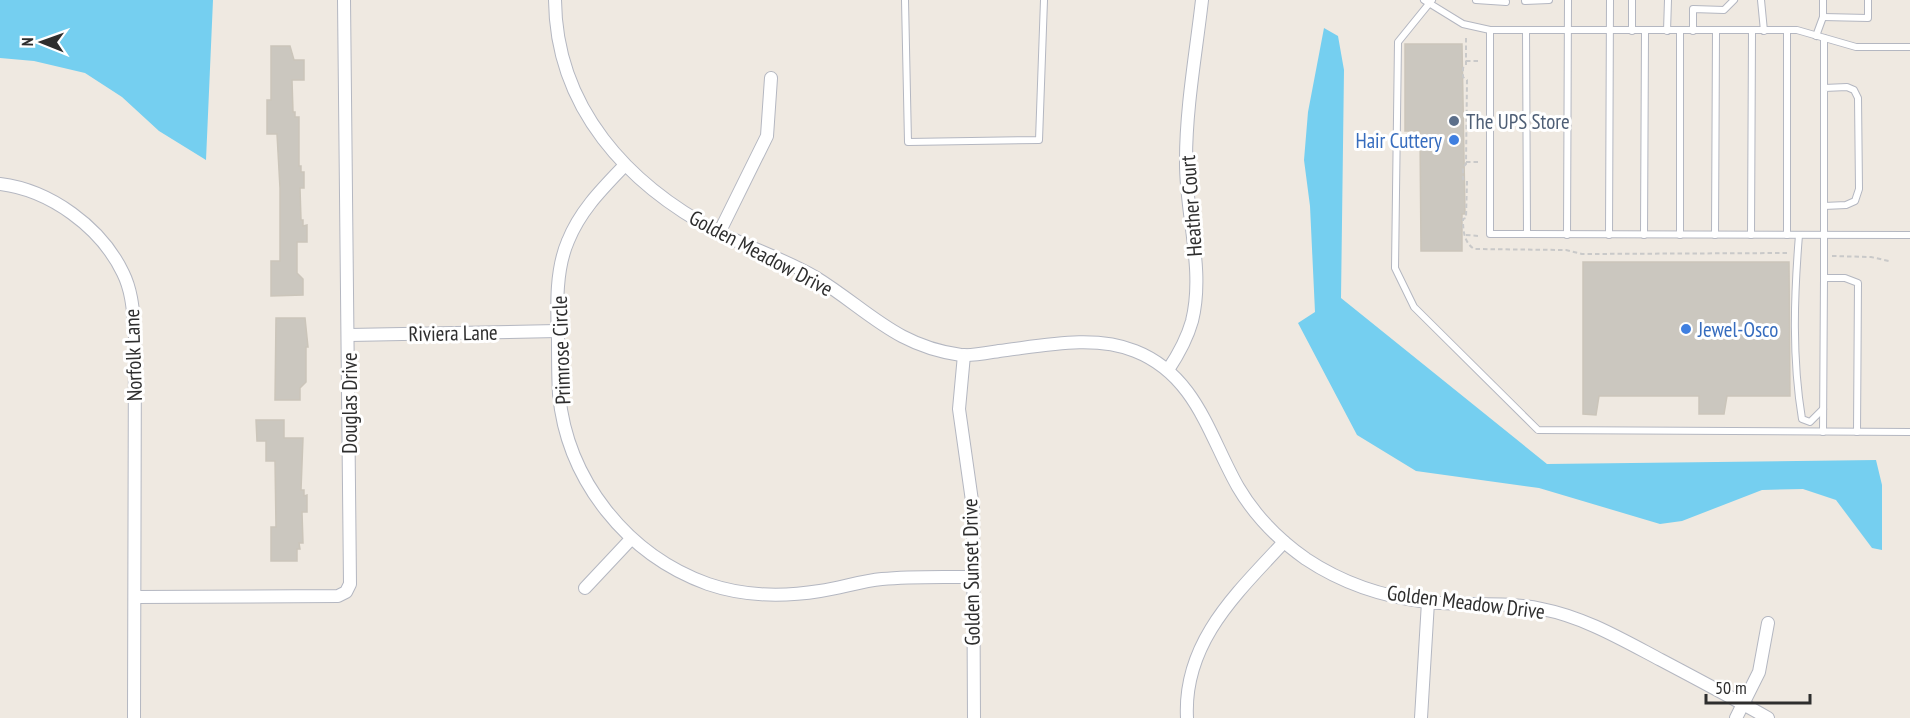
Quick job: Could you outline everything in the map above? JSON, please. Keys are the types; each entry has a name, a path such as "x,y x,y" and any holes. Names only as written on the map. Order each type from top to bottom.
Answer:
{"street":[{"name":"Douglas Drive","path":"135,597 324,597 346,592 350,584 344,0"},
{"name":"Golden Meadow Drive","path":"555,0 560,38 572,80 591,121 624,166 671,205 719,233 811,275 893,334 929,348 964,356 1064,343 1099,344 1134,350 1168,370 1191,394 1238,486 1257,515 1284,542 1341,579 1383,595 1428,602 1542,609 1580,620 1616,636 1768,718"},
{"name":"Heather Court","path":"1168,370 1182,346 1192,320 1195,294 1196,269 1186,190 1186,157 1202,0"},
{"path":"719,233 767,136 771,78"},
{"name":"Primrose Circle","path":"624,166 583,209 567,243 559,278 560,396 570,443 582,475 604,508 631,539 669,565 708,584 749,593 783,595 880,579 973,577"},
{"name":"Norfolk Lane","path":"0,184 34,192 55,202 86,226 108,248 123,273 133,302 134,718"},
{"name":"Riviera Lane","path":"349,335 558,331"},
{"name":"Golden Sunset Drive","path":"964,356 959,410 973,508 974,718"},
{"path":"585,588 631,539"},
{"path":"1187,718 1192,670 1202,642 1220,612 1284,542"},
{"path":"1421,718 1428,602"},
{"path":"1736,718 1759,672 1768,623"}],"lane":[{"path":"905,0 908,142 1039,140 1044,0"},
{"path":"1476,0 1506,2"},
{"path":"1526,1 1549,0"},
{"path":"1566,235 1568,0"},
{"path":"1609,235 1610,0"},
{"path":"1632,0 1632,31"},
{"path":"1667,31 1668,0"},
{"path":"1724,0 1724,10"},
{"path":"1693,31 1693,9 1724,10 1734,0"},
{"path":"1761,0 1764,31"},
{"path":"1816,36 1823,17 1823,0"},
{"path":"1823,17 1868,18 1868,0"},
{"path":"1910,47 1856,47 1787,30 1490,30 1463,24 1428,1 1398,42 1395,268 1414,307 1538,430 1910,432"},
{"path":"1490,30 1490,234 1910,236"},
{"path":"1526,30 1527,234"},
{"path":"1751,235 1752,30"},
{"path":"1787,30 1787,235"},
{"path":"1644,235 1645,31"},
{"path":"1680,31 1680,235"},
{"path":"1715,235 1716,31"},
{"path":"1823,432 1824,38"},
{"path":"1824,88 1847,87 1854,90 1858,98 1859,189 1855,201 1846,205 1824,206"},
{"path":"1799,235 1795,280 1795,369 1802,419 1810,422 1823,410"},
{"path":"1824,278 1845,278 1858,283 1857,432"}],"path":[{"path":"1466,61 1478,62"},
{"path":"1466,162 1478,162"},
{"path":"1466,235 1479,236"}],"water":[{"path":"0,0 213,0 206,160 159,131 122,97 85,73 34,61 0,58"},
{"path":"1324,28 1338,36 1344,70 1341,298 1547,464 1876,460 1882,485 1882,550 1872,548 1836,500 1803,489 1762,490 1682,521 1660,524 1539,488 1416,471 1357,435 1298,323 1315,312 1310,206 1304,160 1308,112"}],"building":[{"path":"1405,44 1462,44 1465,214 1462,214 1462,251 1421,251 1420,131 1405,131"},
{"path":"271,46 290,46 294,60 304,60 304,80 292,80 293,112 295,112 295,117 299,117 299,166 301,166 301,172 304,172 304,188 300,188 301,220 303,220 303,226 307,225 307,242 297,242 297,273 303,279 303,295 271,296 271,261 280,261 280,188 277,134 267,134 267,100 271,100"},
{"name":"Jewel-Osco","path":"1583,262 1789,262 1790,396 1727,396 1724,414 1699,414 1699,396 1599,396 1596,415 1583,414"},
{"path":"276,318 305,318 308,347 306,347 306,382 300,388 300,400 275,400"},
{"path":"256,420 284,420 284,438 303,438 301,490 304,490 304,496 307,495 307,512 302,512 303,543 299,543 300,549 297,549 297,561 271,561 271,527 276,527 275,461 266,461 266,441 257,441"}],"place":[{"name":"The UPS Store","path":"1454,121"},
{"name":"Hair Cuttery","path":"1454,140"},
{"name":"Jewel-Osco","path":"1686,329"}]}
